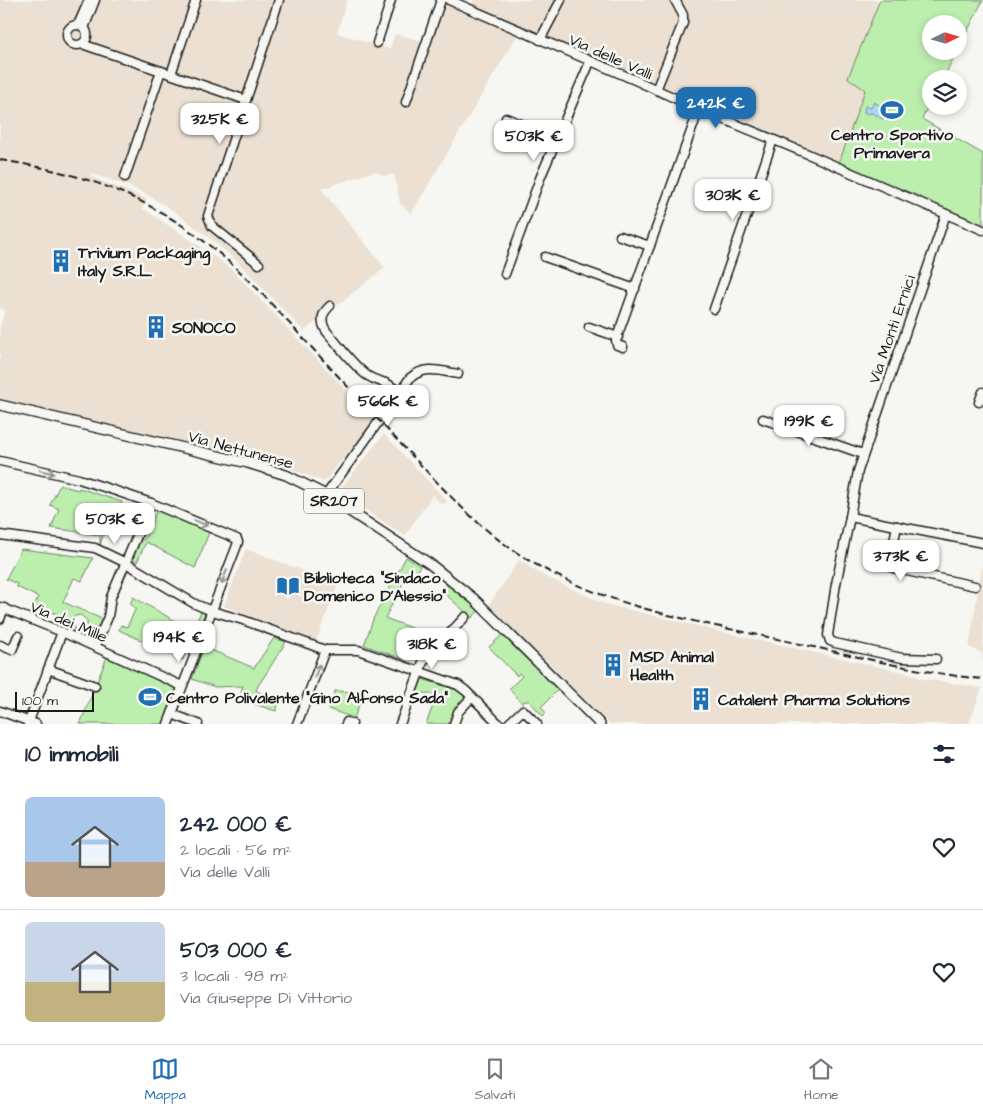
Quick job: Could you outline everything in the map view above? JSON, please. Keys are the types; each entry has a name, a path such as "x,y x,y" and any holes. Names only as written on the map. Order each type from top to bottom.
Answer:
{"main road":[{"name":"Via Nettunense","path":"0,405 267,469 297,480 326,495 454,581 600,724"}],"street":[{"path":"82,44 87,36 81,26 89,0"},
{"path":"81,26 95,0"},
{"path":"171,74 196,0"},
{"path":"259,264 212,226 208,218 279,0"},
{"path":"377,43 391,0"},
{"path":"406,102 441,0"},
{"name":"Via delle Valli","path":"449,0 466,3 540,40 635,80 699,110 983,230"},
{"path":"540,40 561,0"},
{"path":"656,90 683,23 683,15 675,0"},
{"path":"81,26 75,25 69,29 67,36 72,44 82,44 246,100"},
{"path":"505,274 538,182 590,62"},
{"path":"125,177 161,71"},
{"path":"623,347 616,344 618,337 699,110"},
{"path":"506,118 556,138"},
{"path":"714,309 773,140"},
{"name":"Via Monti Ernici","path":"936,659 898,658 834,643 829,640 828,633 850,517 854,484 946,214"},
{"path":"620,236 650,246"},
{"path":"545,257 635,289"},
{"path":"330,306 322,319 323,326 327,332 363,372 373,379 388,383 398,393"},
{"path":"589,327 618,337"},
{"path":"326,495 412,376 423,370 432,369 458,374"},
{"path":"979,402 983,392"},
{"path":"763,418 863,454"},
{"path":"0,461 79,479 151,503 236,537 238,544 168,724"},
{"path":"95,647 108,617 112,597 151,503"},
{"path":"850,517 983,542"},
{"path":"897,526 890,560 893,568 975,586"},
{"path":"0,535 90,546 126,563 195,604 212,611 325,650 358,650 458,685 499,724"},
{"path":"0,619 2,608"},
{"name":"Via dei Mille","path":"2,608 62,632 182,686"},
{"path":"400,724 419,672 428,656 465,616"},
{"path":"0,710 31,723 62,632"},
{"path":"0,645 12,650 18,636"},
{"path":"297,724 325,650"},
{"path":"48,669 94,686"},
{"path":"463,724 455,720 458,712 472,697"},
{"path":"508,724 523,710 537,724"},
{"path":"172,714 198,724"}],"shaded area":[{"path":"0,0 347,0 337,33 390,49 395,34 423,41 441,0 518,34 411,214 400,203 394,174 384,176 375,171 321,189 385,268 304,331 238,262 209,237 165,205 132,187 89,173 91,177 147,199 142,208 231,269 375,420 324,482 268,460 0,399 0,327 5,310 0,308"},
{"path":"474,0 880,0 848,78 865,89 839,163 521,27 472,4"},
{"path":"384,434 447,501 442,505 432,495 405,536 338,492"},
{"path":"246,549 338,584 316,641 224,606"},
{"path":"519,560 542,575 605,604 916,675 918,678 982,688 969,724 610,724 489,605"},
{"path":"983,560 983,664 982,653 969,647"}],"green space":[{"name":"Centro Sportivo Primavera","path":"880,0 983,0 968,30 968,15 922,15 922,60 952,60 948,70 922,70 922,115 924,115 922,119 983,154 983,225 839,163 865,90 848,78"},
{"path":"60,485 78,490 79,488 122,502 121,506 144,509 137,527 109,518 100,545 100,535 51,528 59,509 50,505"},
{"path":"157,510 210,530 195,568 146,542 137,562 132,559 140,539 144,540"},
{"path":"21,549 93,558 82,581 74,578 63,602 102,619 95,634 84,629 87,626 87,621 81,615 75,616 72,620 71,624 75,629 73,632 59,625 62,620 59,618 59,614 33,609 38,597 17,587 17,584 6,579"},
{"path":"406,557 420,566 415,575 409,571 385,618 414,629 403,659 364,645 374,617"},
{"path":"450,580 481,608 472,618 443,592"},
{"path":"133,597 193,631 201,611 205,613 198,633 194,632 183,660 119,630 121,625 127,627 136,608 130,605"},
{"path":"503,634 543,671 558,690 541,707 546,713 543,716 529,701 522,703 509,689 522,676 519,673 517,676 489,647"},
{"path":"274,638 286,642 256,691 280,700 276,711 239,699 243,686 215,687 192,679 204,647 254,668"},
{"path":"107,657 178,689 164,724 80,724"},
{"path":"422,679 460,691 466,698 454,710 449,724 426,724 437,695 417,692"},
{"path":"335,691 364,692 354,718 328,709"}],"water":[{"path":"874,102 888,110 883,119 872,113 867,114 864,112 865,106 871,108"},
{"path":"143,692 161,699 158,708 139,701"}],"railway":[{"path":"0,160 39,167 107,187 138,200 196,235 225,258 254,285 398,441 462,507 503,543 537,565 572,583 608,597 684,619 891,664 983,679"}],"place":[{"name":"Centro Sportivo Primavera","path":"892,110"},
{"name":"Trivium Packaging Italy S.R.L.","path":"61,261"},
{"name":"SONOCO","path":"156,327"},
{"name":"Biblioteca \"Sindaco Domenico D'Alessio\"","path":"288,586"},
{"name":"MSD Animal Health","path":"613,665"},
{"name":"Centro Polivalente \"Gino Alfonso Sada\"","path":"150,697"},
{"name":"Catalent Pharma Solutions","path":"701,699"}]}
